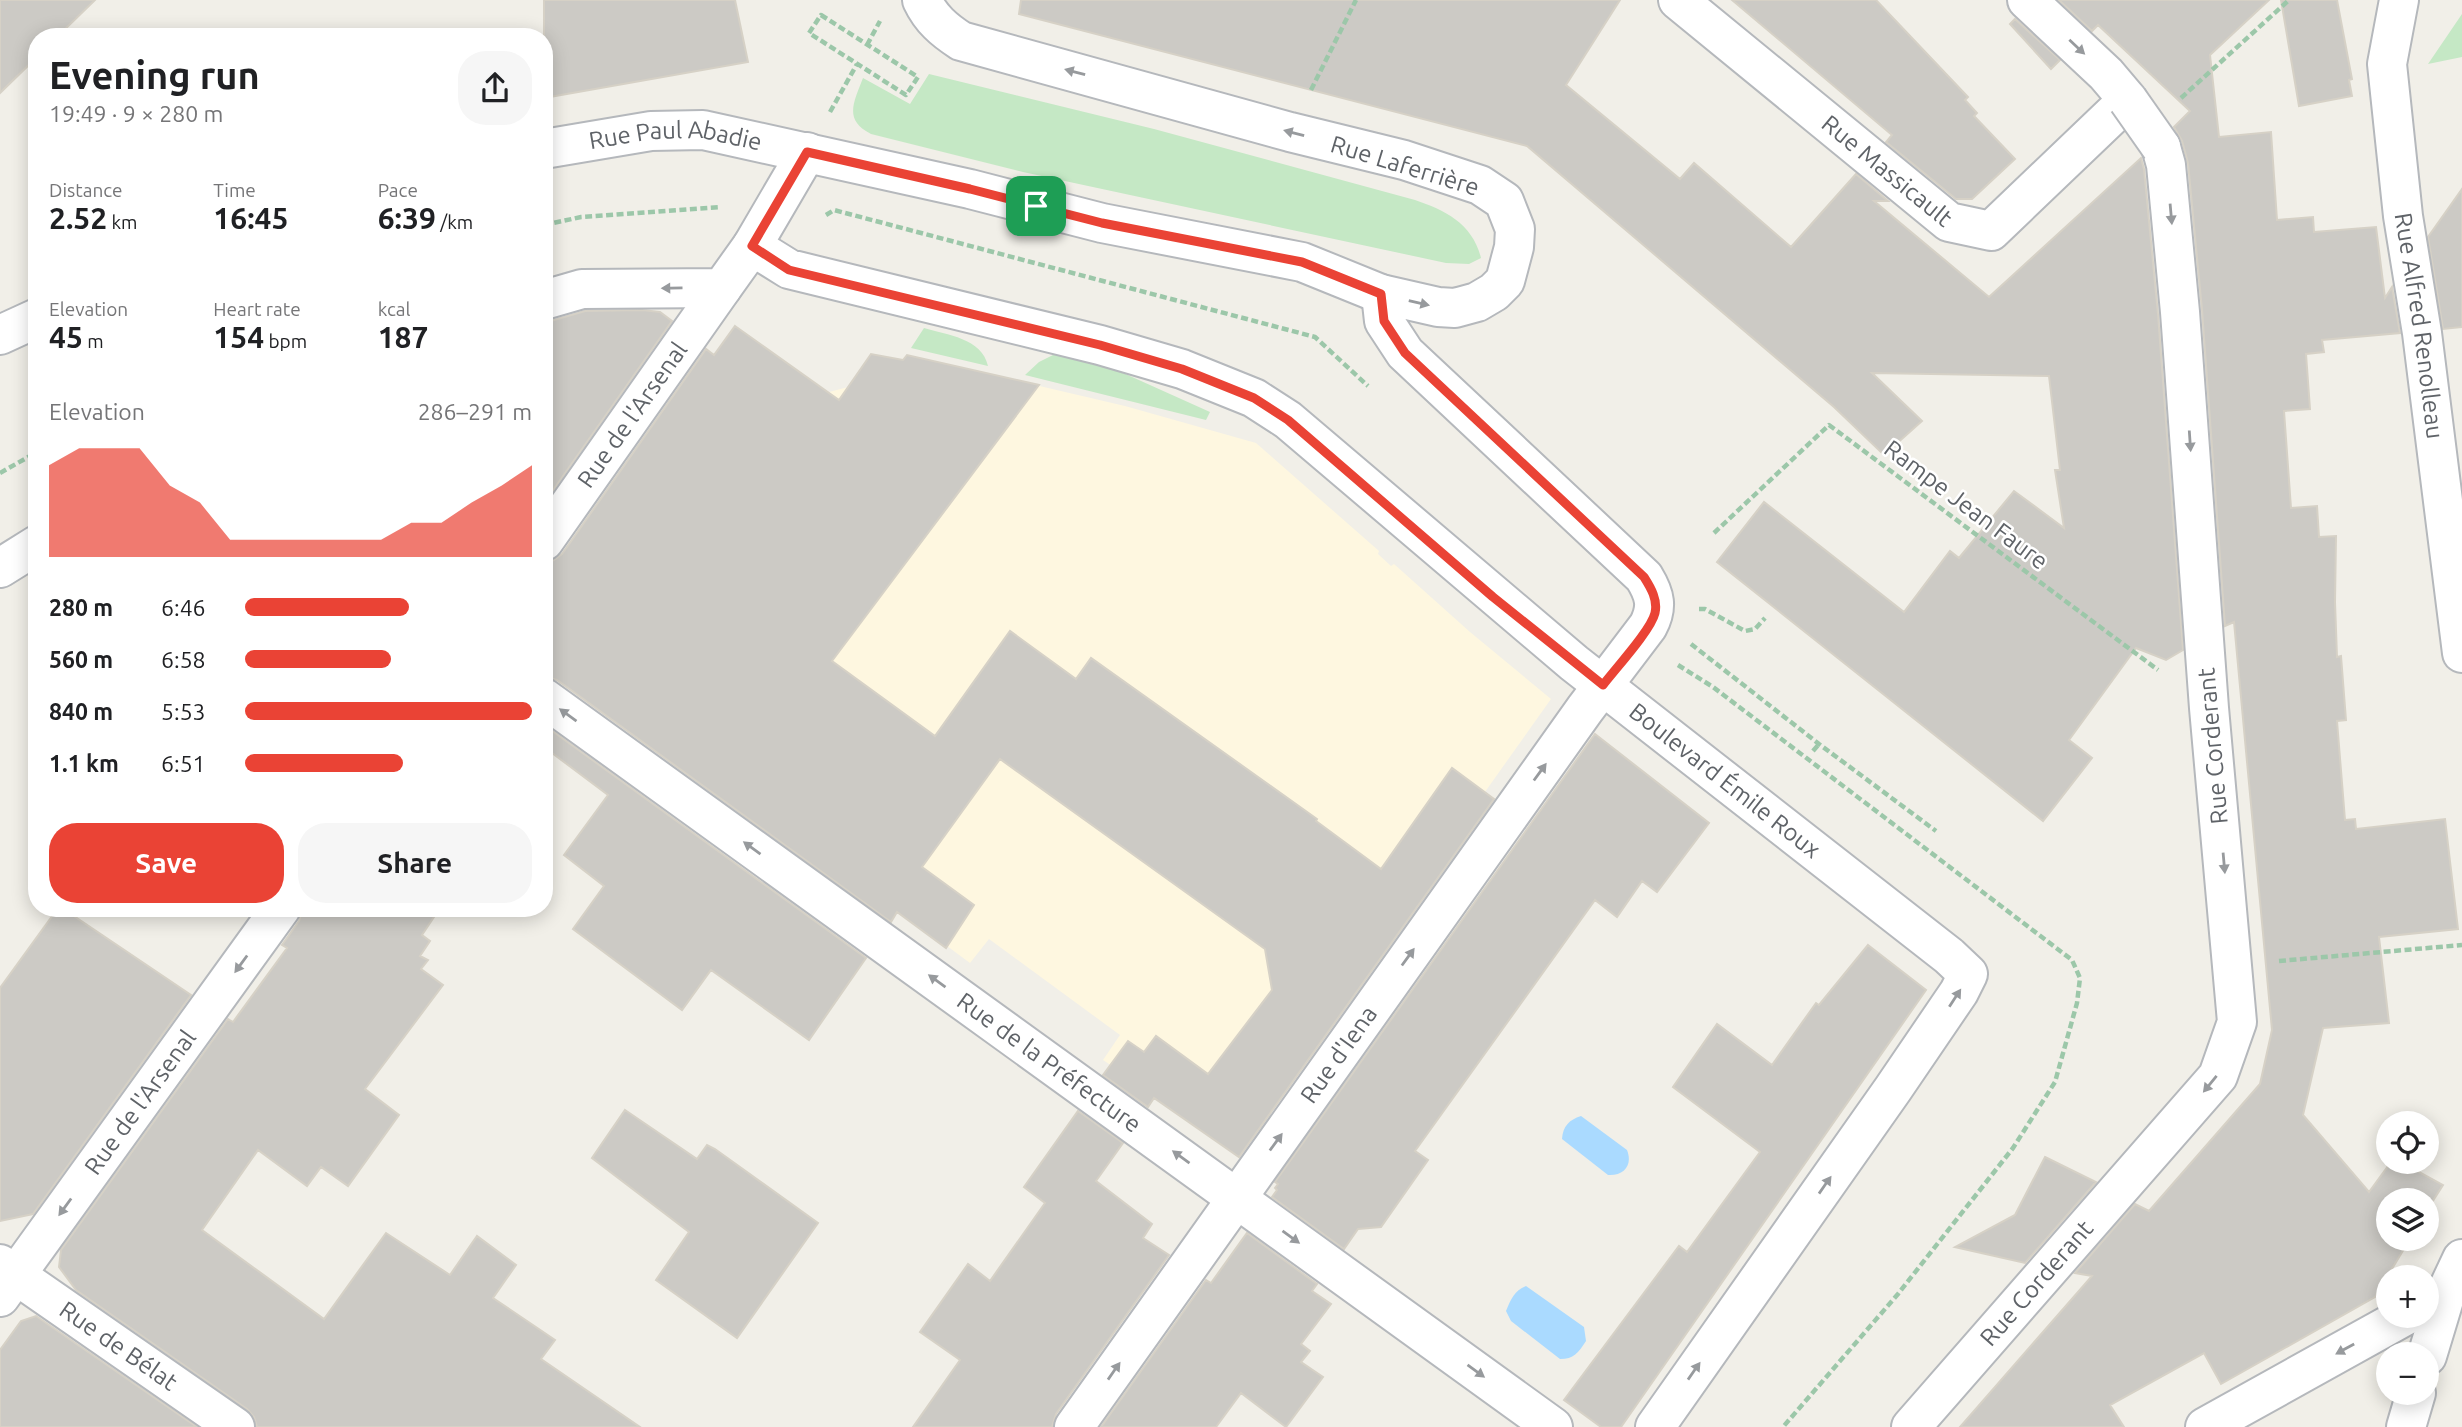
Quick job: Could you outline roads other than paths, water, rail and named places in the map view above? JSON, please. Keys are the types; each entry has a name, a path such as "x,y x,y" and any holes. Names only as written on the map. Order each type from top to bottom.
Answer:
{"street":[{"name":"Rue Laferrière","path":"807,152 970,189 1102,223 1302,262 1381,294 1438,307 1455,307 1477,302 1494,292 1505,281 1514,247 1514,229 1504,201 1480,185 1404,160 1290,132 961,41 943,29 928,13 922,0"},
{"name":"Rue Massicault","path":"1678,0 1949,222 1991,231 2128,100"},
{"name":"Rue Corderant","path":"1910,1427 2218,1076 2236,1022 2166,165 2161,147 2128,100 2106,74 2027,0"},
{"name":"Rue Alfred Renolleau","path":"2399,0 2387,64 2403,216 2422,333 2462,653"},
{"name":"Rue Paul Abadie","path":"553,147 650,131 703,130 807,152"},
{"path":"553,297 582,289 722,288 752,246 807,152"},
{"name":"Boulevard Émile Roux","path":"752,246 789,270 1100,345 1182,369 1254,398 1288,420 1493,597 1968,974 1959,992 1893,1089 1655,1427"},
{"name":"Rue de l'Arsenal","path":"553,528 722,288"},
{"name":"Rue d'Iena","path":"1074,1427 1236,1197 1648,626 1655,612 1654,595 1644,577 1405,353 1384,321 1381,294"},
{"path":"0,335 28,322"},
{"path":"0,568 28,551"},
{"name":"Rue de la Préfecture","path":"553,704 1553,1427"},
{"name":"Rue de l'Arsenal","path":"5,1279 274,917"},
{"path":"2439,1296 2462,1259"},
{"name":"Rue de Bélat","path":"5,1279 235,1427"},
{"path":"2205,1427 2383,1328"},
{"path":"2406,1427 2412,1405"}],"water":[{"path":"1581,1116 1627,1150 1628,1165 1619,1174 1608,1175 1562,1139 1567,1124"},
{"path":"1526,1286 1584,1327 1586,1341 1581,1349 1569,1358 1560,1359 1511,1321 1506,1311 1511,1299"}]}
